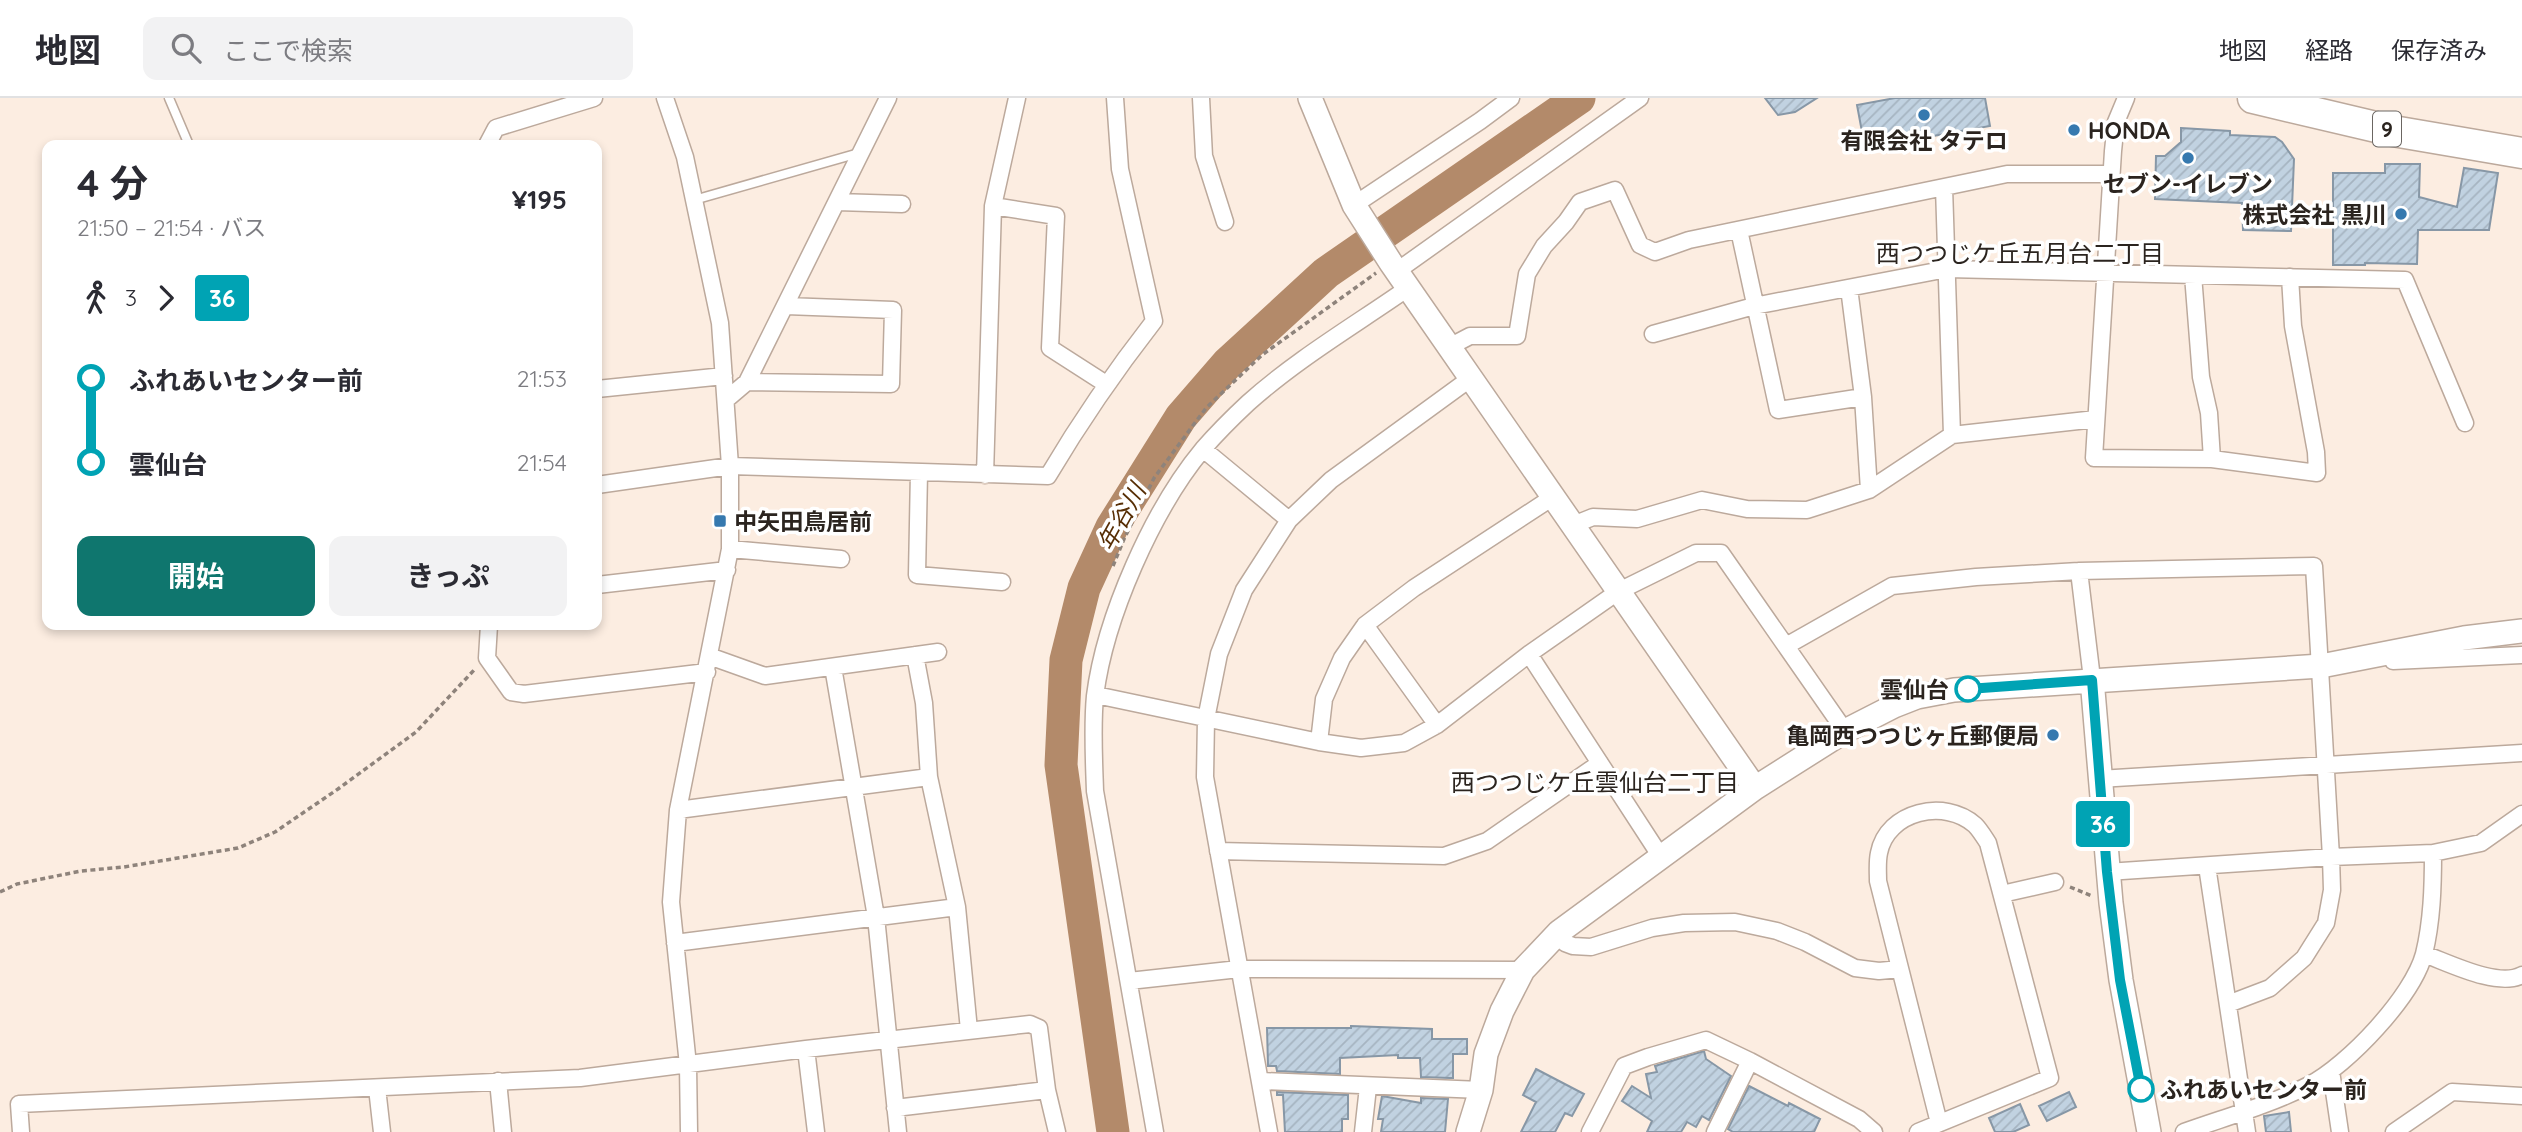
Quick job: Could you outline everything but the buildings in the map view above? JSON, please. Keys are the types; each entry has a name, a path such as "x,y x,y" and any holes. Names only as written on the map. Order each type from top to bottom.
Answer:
{"highway":[{"name":"9","path":"2253,98 2393,131 2522,153"}],"street":[{"path":"490,140 496,128 594,98"},
{"path":"665,98 685,157 720,323 730,466 730,549 678,810 671,902 688,1065 689,1132"},
{"path":"727,399 747,382 888,98"},
{"path":"985,475 993,206 1017,98"},
{"path":"602,484 730,466 1048,476 1079,423 1154,321 1120,169 1115,98"},
{"path":"1201,98 1204,156 1224,222"},
{"path":"1310,98 1358,210 1396,270 1755,788"},
{"path":"1358,210 1511,98"},
{"path":"1155,1132 1095,792 1093,743 1096,695 1105,649 1126,586 1148,536 1203,449 1249,403 1396,270 1640,98"},
{"path":"2126,98 2116,122 2111,174 2094,458 2212,459 2316,473 2316,452 2293,326 2290,277"},
{"path":"1449,346 1469,336 1517,336 1527,274 1544,246 1580,202 1615,190 1640,245 1655,252 1689,240 2007,174 2111,174"},
{"path":"1944,187 1952,435"},
{"path":"837,201 902,204"},
{"path":"993,206 1056,216 1050,348 1106,384"},
{"path":"1739,230 1778,410 1863,397"},
{"path":"1653,334 1754,306 1947,269 2405,280 2465,423"},
{"path":"2193,275 2201,377 2209,413 2212,459"},
{"path":"1849,288 1863,397 1869,490"},
{"path":"747,382 891,384 893,310 786,306"},
{"path":"602,388 724,376"},
{"path":"1269,1132 1205,777 1206,719 1219,654 1244,590 1289,520 1331,480 1471,378"},
{"path":"1573,525 1593,517 1637,519 1702,500 1747,509 1807,510 1869,490 1952,435 2096,419"},
{"path":"1203,449 1289,520"},
{"path":"919,472 916,575 1002,582"},
{"path":"1319,742 1324,699 1342,658 1365,625 1414,587 1553,497"},
{"path":"730,549 841,559"},
{"path":"1096,695 1319,742 1361,748 1404,743 1437,724 1529,654 1619,591 1696,553 1721,553 1845,731"},
{"path":"1786,646 1892,586 1976,577 2079,571 2314,566 2331,857 2332,890 2326,923 2304,958 2270,988 2228,1004"},
{"path":"602,584 727,570"},
{"path":"2079,571 2092,680 2107,872 2120,980 2149,1132"},
{"path":"1365,625 1437,724"},
{"path":"489,630 487,658 511,692 524,694 708,664 765,676 938,652"},
{"path":"2321,666 2464,638 2522,631"},
{"path":"1529,654 1661,857"},
{"path":"915,655 924,703 929,777 957,907 969,1030"},
{"path":"1468,1132 1481,1090 1486,1054 1502,1011 1523,970 1559,932 1755,788 1845,731 1894,706 1936,693 2092,680 2522,655"},
{"path":"833,667 876,917 898,1132"},
{"path":"2099,779 2522,754"},
{"path":"1218,851 1444,856 1487,841 1600,763"},
{"path":"678,810 929,777"},
{"path":"1918,1132 1940,1123 2050,1077 1989,843 1975,824 1952,813 1928,810 1905,817 1889,831 1879,851 1878,881 1940,1123"},
{"path":"2107,872 2433,853 2481,843 2522,814"},
{"path":"2184,1132 2309,1085 2331,1071 2365,1041 2416,976 2424,954 2433,897 2433,853"},
{"path":"2207,866 2247,1132"},
{"path":"2002,894 2055,882"},
{"path":"675,943 957,907"},
{"path":"1559,932 1565,943 1591,947 1652,928 1684,923 1735,922 1777,931 1856,968 1879,971 1900,969"},
{"path":"2424,954 2494,978 2514,979 2522,975"},
{"path":"1129,981 1240,969 1523,970"},
{"path":"22,1132 19,1104 580,1078 1030,1024 1039,1028 1046,1090 1057,1132"},
{"path":"1590,1132 1624,1066 1648,1056 1706,1041 1750,1061 1859,1119 1874,1132"},
{"path":"806,1049 816,1132"},
{"path":"1715,1132 1750,1061"},
{"path":"2331,1071 2340,1132"},
{"path":"498,1081 503,1132"},
{"path":"1261,1081 1481,1090"},
{"path":"1363,1132 1368,1087"},
{"path":"376,1088 382,1132"},
{"path":"895,1108 1046,1090"},
{"path":"2395,1132 2452,1092 2522,1096"}],"lane":[{"path":"169,98 187,140"},
{"path":"694,200 861,152"}],"path":[{"path":"1109,577 1154,478 1206,408 1262,355 1396,270"},
{"path":"0,892 17,884 82,871 124,867 238,848 275,832 416,732 487,658"},
{"path":"2055,882 2111,903"}],"waterway":[{"name":"年谷川","path":"1113,1132 1061,765 1066,660 1084,588 1112,527 1181,417 1227,364 1326,273 1579,98"}],"bus line":[{"name":"36","path":"1968,689 2092,680 2107,872 2120,980 2141,1089"}],"place":[{"name":"有限会社 タテロ","path":"1924,115"},
{"name":"HONDA","path":"2074,130"},
{"name":"セブン-イレブン","path":"2188,158"},
{"name":"株式会社 黒川","path":"2401,214"},
{"name":"中矢田鳥居前","path":"720,521"},
{"name":"雲仙台","path":"1968,689"},
{"name":"亀岡西つつじヶ丘郵便局","path":"2053,735"},
{"name":"ふれあいセンター前","path":"2141,1089"}],"district":[{"name":"西つつじケ丘五月台二丁目","path":"2020,253"},
{"name":"西つつじケ丘雲仙台二丁目","path":"1595,782"}]}
